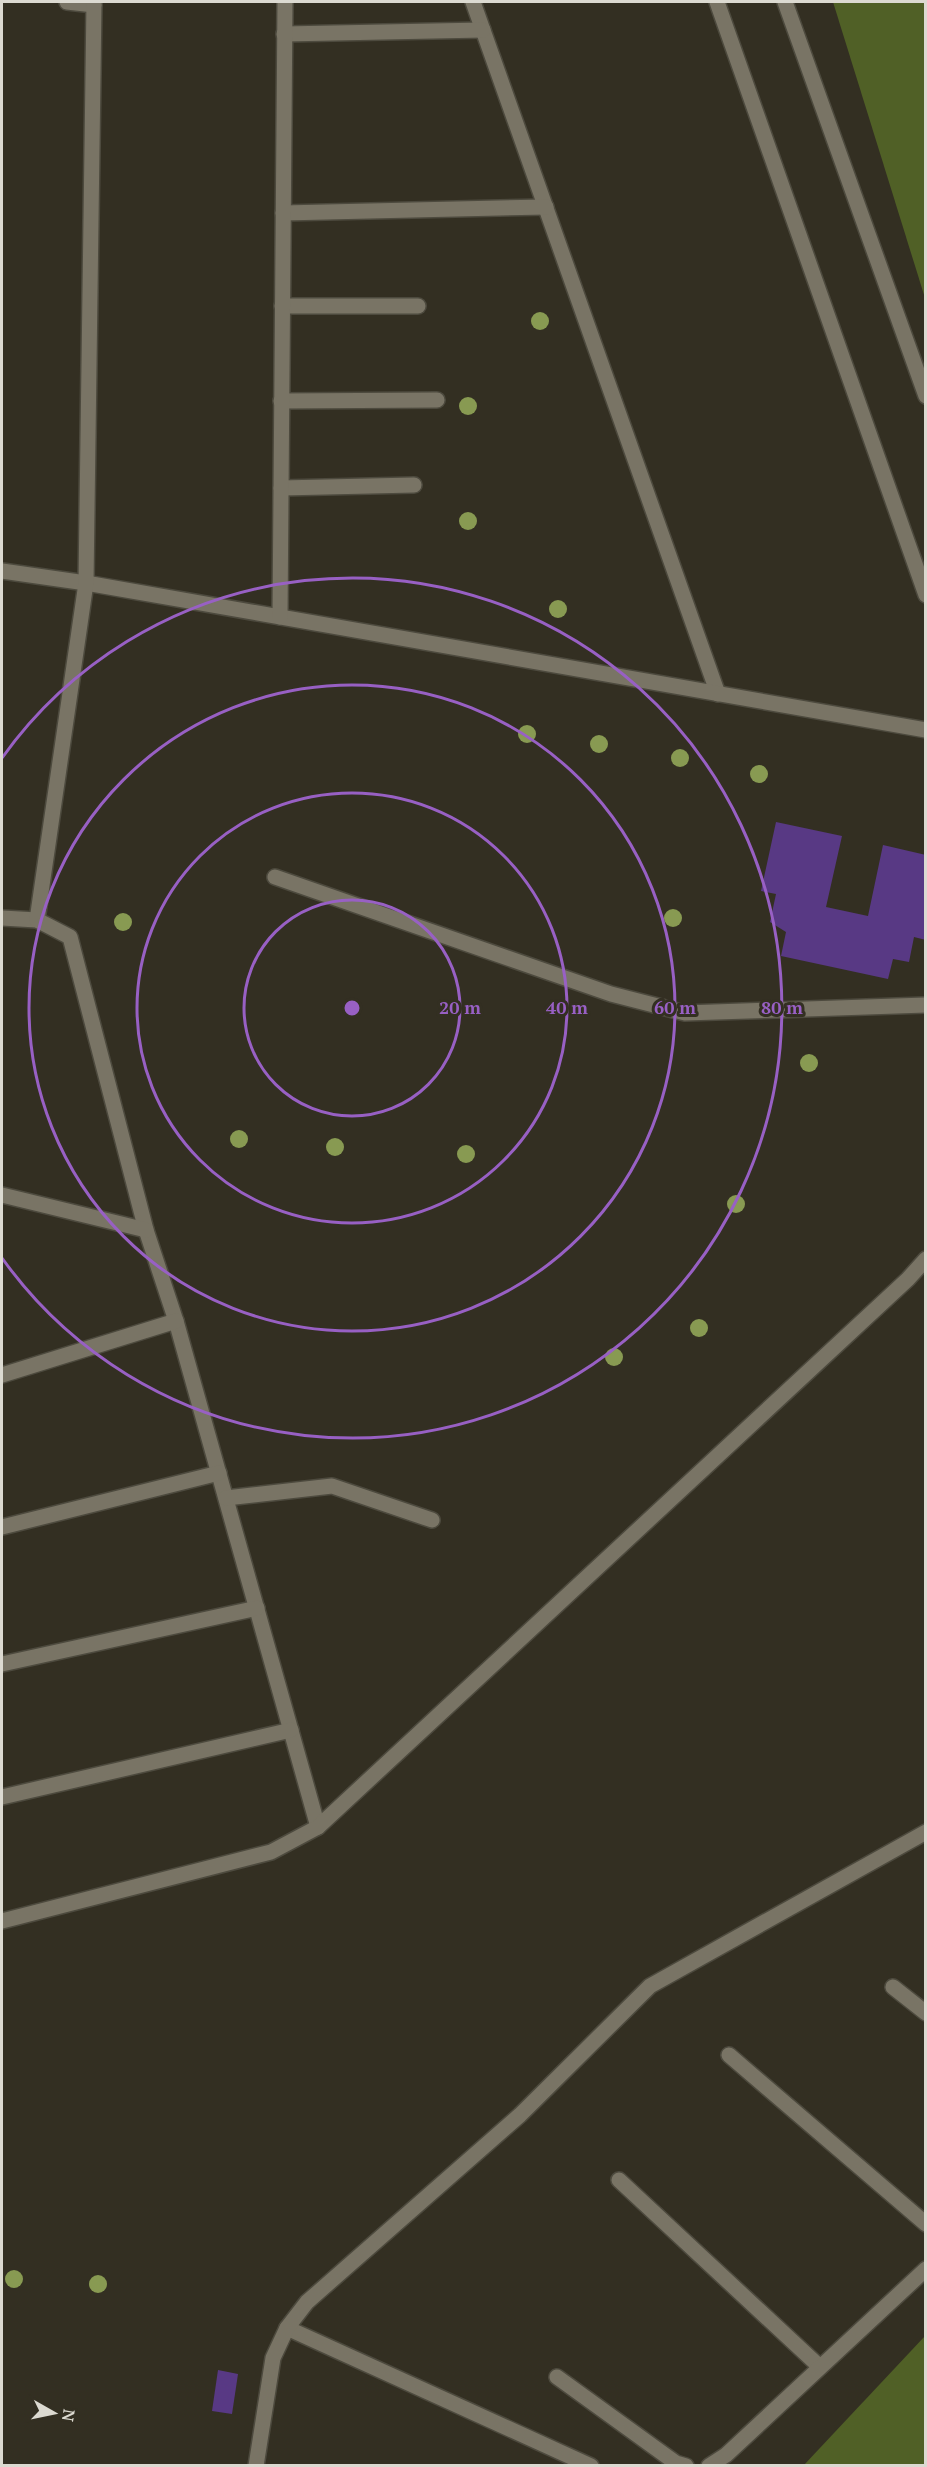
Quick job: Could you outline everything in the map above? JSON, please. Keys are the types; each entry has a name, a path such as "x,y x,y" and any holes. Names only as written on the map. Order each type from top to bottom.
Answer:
{"street":[{"path":"37,920 86,583 94,3 67,2"},
{"path":"279,617 285,2"},
{"path":"473,2 718,694"},
{"path":"717,2 926,595"},
{"path":"785,2 926,396"},
{"path":"284,34 483,30"},
{"path":"283,213 546,207"},
{"path":"282,306 418,306"},
{"path":"281,401 437,400"},
{"path":"281,488 414,485"},
{"path":"2,571 86,583 926,730"},
{"path":"275,877 611,994 685,1013 926,1005"},
{"path":"2,918 37,920 70,937 146,1230 176,1321 318,1827"},
{"path":"2,1195 146,1230"},
{"path":"2,1921 271,1852 318,1827 908,1280 926,1259"},
{"path":"2,1375 176,1321"},
{"path":"2,1527 219,1473"},
{"path":"226,1498 332,1486 432,1520"},
{"path":"2,1664 257,1608"},
{"path":"2,1797 291,1730"},
{"path":"256,2466 273,2358 287,2328 308,2302 520,2115 650,1986 926,1832"},
{"path":"893,1987 926,2013"},
{"path":"729,2055 926,2224"},
{"path":"619,2180 820,2367"},
{"path":"709,2466 726,2455 926,2269"},
{"path":"287,2328 591,2466"},
{"path":"557,2377 676,2463 686,2466"}],"green space":[{"path":"833,2 925,2 925,298"},
{"path":"925,2336 925,2465 804,2465"}],"building":[{"path":"776,822 842,836 826,907 868,916 883,845 926,855 926,940 914,937 909,962 893,959 888,979 781,956 786,932 770,922 776,894 761,891"},
{"path":"218,2370 238,2374 232,2414 212,2411"}]}
